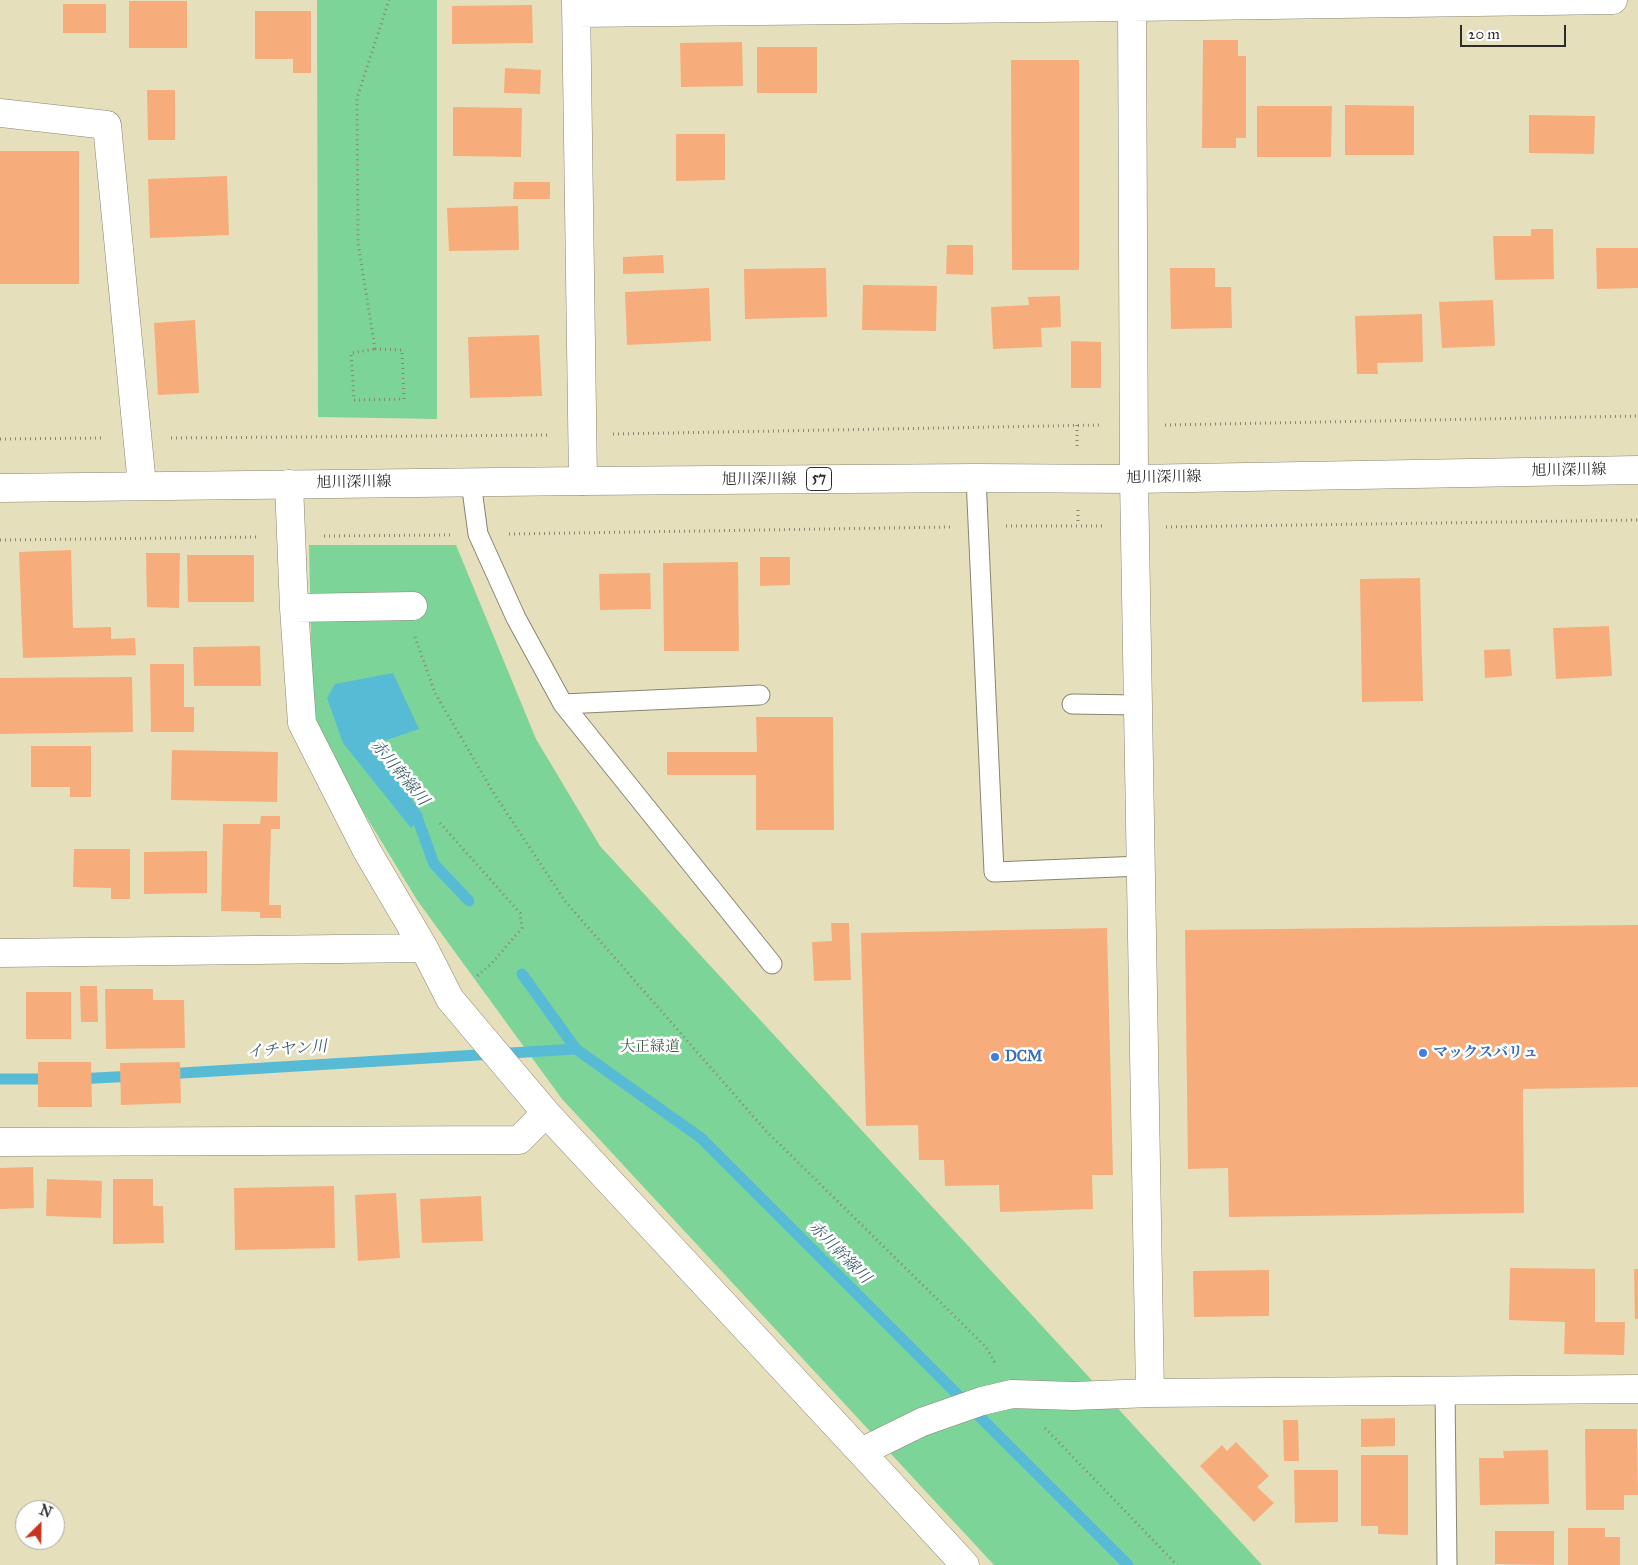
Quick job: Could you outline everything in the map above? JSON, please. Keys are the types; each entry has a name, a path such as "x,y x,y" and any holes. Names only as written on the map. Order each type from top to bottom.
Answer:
{"street":[{"path":"583,481 576,6 1613,0"},
{"path":"1132,4 1134,479 1150,1393"},
{"path":"0,113 107,125 142,485"},
{"name":"旭川深川線","path":"0,488 583,481 976,478 1134,479 1638,470"},
{"path":"289,484 294,608 302,723 367,851 424,948 450,998 546,1114 965,1565"},
{"path":"294,608 413,606"},
{"path":"0,953 424,948"},
{"path":"0,1142 519,1140 546,1114"},
{"path":"861,1452 922,1422 982,1401 1012,1394 1073,1396 1150,1393 1638,1389"}],"lane":[{"path":"976,478 994,872 1141,866"},
{"path":"471,482 478,534 516,618 562,704 772,964"},
{"path":"562,704 760,695"},
{"path":"1072,704 1138,705"},
{"path":"1445,1390 1446,1565"}],"path":[{"path":"374,349 358,244 357,98 389,0"},
{"path":"374,349 402,350 404,399 354,400 351,353 374,349"},
{"path":"0,439 582,435 1638,416"},
{"path":"0,540 978,526 1078,525 1135,527 1638,520"},
{"path":"413,606 415,636 435,693 493,792 565,901 767,1132 986,1347 1012,1394 1177,1565"},
{"path":"440,823 520,913 522,928 492,963 450,998"}],"green space":[{"path":"317,0 437,0 437,419 318,417"},
{"name":"大正緑道","path":"309,545 456,545 536,739 600,846 1262,1565 994,1565 562,1099 417,900 313,729"}],"water":[{"path":"393,673 419,729 372,745 423,815 411,828 343,743 327,698 335,684"}],"building":[{"path":"129,1 187,1 187,48 129,48"},
{"path":"63,4 106,4 106,33 63,33"},
{"path":"532,5 533,43 452,44 452,6"},
{"path":"255,11 311,11 311,73 293,73 293,59 255,59"},
{"path":"1203,40 1238,40 1238,56 1246,56 1246,138 1236,138 1236,148 1202,148"},
{"path":"742,42 743,86 681,87 680,43"},
{"path":"757,47 817,47 817,93 757,93"},
{"path":"1011,60 1079,60 1079,270 1012,270"},
{"path":"505,68 541,70 540,94 504,93"},
{"path":"147,90 175,90 175,140 148,140"},
{"path":"1345,105 1414,106 1414,155 1345,155"},
{"path":"1257,106 1332,106 1331,157 1257,157"},
{"path":"453,107 522,108 521,157 453,156"},
{"path":"1529,115 1595,116 1594,154 1529,153"},
{"path":"676,134 725,134 725,180 676,181"},
{"path":"0,151 79,151 79,284 0,284"},
{"path":"227,176 229,235 150,238 148,179"},
{"path":"514,182 550,182 550,199 513,199"},
{"path":"518,206 519,250 449,251 447,208"},
{"path":"1531,229 1553,229 1554,279 1495,280 1493,236 1531,236"},
{"path":"947,245 973,245 973,275 946,274"},
{"path":"1596,248 1638,248 1638,288 1597,289"},
{"path":"663,255 664,273 623,274 623,257"},
{"path":"826,268 827,317 745,319 744,269"},
{"path":"1170,268 1215,268 1215,287 1231,287 1232,328 1171,329"},
{"path":"863,285 937,286 936,331 862,330"},
{"path":"709,288 711,341 627,345 625,292"},
{"path":"1060,296 1061,327 1041,328 1042,347 993,349 991,307 1029,305 1028,297"},
{"path":"1493,300 1495,346 1442,348 1439,302"},
{"path":"1422,314 1423,362 1377,363 1378,374 1357,374 1355,316"},
{"path":"195,320 199,393 158,395 154,323"},
{"path":"539,335 542,396 470,398 468,337"},
{"path":"1071,341 1101,342 1101,388 1071,388"},
{"path":"71,550 73,628 111,627 111,639 135,638 136,655 23,658 19,552"},
{"path":"146,553 180,553 179,608 147,607"},
{"path":"187,555 254,555 254,602 188,602"},
{"path":"760,557 790,557 790,585 760,586"},
{"path":"738,562 739,651 664,651 663,563"},
{"path":"650,573 651,609 600,610 599,574"},
{"path":"1420,578 1423,701 1362,702 1360,579"},
{"path":"1609,626 1612,676 1556,679 1553,628"},
{"path":"260,646 261,686 194,686 193,647"},
{"path":"1510,649 1512,676 1485,678 1484,650"},
{"path":"150,664 184,664 184,707 194,707 194,732 151,732"},
{"path":"132,677 133,732 0,734 0,678"},
{"path":"756,717 833,717 834,830 756,830 756,775 667,775 667,752 757,752"},
{"path":"31,746 91,746 91,797 70,797 70,787 31,787"},
{"path":"172,750 278,752 277,802 171,800"},
{"path":"261,816 280,816 280,829 271,829 269,905 281,905 281,918 260,918 260,912 221,911 223,824 260,824"},
{"path":"74,849 130,849 130,899 111,899 111,888 73,887"},
{"path":"207,851 207,893 144,894 144,852"},
{"path":"831,923 849,923 851,980 814,981 812,942 832,941"},
{"path":"1638,925 1638,1087 1523,1089 1524,1213 1229,1217 1228,1168 1188,1169 1185,930"},
{"path":"1107,928 1113,1175 1092,1175 1093,1209 1000,1212 999,1185 945,1186 944,1160 919,1160 918,1125 866,1126 861,933"},
{"path":"80,986 97,986 98,1022 81,1022"},
{"path":"105,989 153,989 153,1000 184,1000 185,1048 106,1049"},
{"path":"26,992 71,992 71,1039 26,1039"},
{"path":"38,1062 91,1062 92,1107 38,1107"},
{"path":"180,1062 181,1103 121,1105 120,1063"},
{"path":"33,1167 34,1208 0,1209 0,1168"},
{"path":"47,1179 102,1181 101,1218 46,1216"},
{"path":"113,1179 153,1179 153,1206 163,1206 164,1243 113,1244"},
{"path":"334,1186 335,1248 235,1250 234,1188"},
{"path":"396,1193 400,1258 358,1261 355,1195"},
{"path":"481,1196 483,1241 422,1243 420,1199"},
{"path":"1510,1268 1595,1269 1595,1322 1625,1322 1624,1355 1564,1354 1565,1322 1509,1320"},
{"path":"1634,1269 1638,1269 1638,1319 1635,1319"},
{"path":"1269,1270 1269,1316 1194,1317 1193,1271"},
{"path":"1395,1418 1395,1446 1361,1447 1361,1419"},
{"path":"1283,1420 1298,1420 1299,1461 1284,1461"},
{"path":"1585,1429 1637,1429 1638,1495 1624,1495 1624,1510 1586,1510"},
{"path":"1236,1442 1269,1476 1257,1487 1274,1503 1254,1522 1200,1466 1222,1445 1227,1451"},
{"path":"1548,1450 1549,1504 1480,1505 1479,1458 1504,1458 1503,1451"},
{"path":"1361,1455 1408,1455 1408,1535 1378,1534 1378,1526 1361,1526"},
{"path":"1294,1470 1338,1470 1338,1522 1295,1523"},
{"path":"1568,1528 1605,1528 1605,1537 1620,1537 1620,1565 1568,1565"},
{"path":"1495,1531 1554,1531 1554,1565 1495,1564"}],"waterway":[{"name":"赤川幹線川","path":"408,809 418,820 434,864 469,901"},
{"name":"赤川幹線川","path":"522,974 576,1049 701,1138 1128,1565"},
{"name":"イチヤン川","path":"166,1074 576,1049"},
{"name":"イチヤン川","path":"76,1079 135,1076"},
{"name":"イチヤン川","path":"0,1079 53,1079"}],"place":[{"name":"マックスバリュ","path":"1423,1053"},
{"name":"DCM","path":"995,1057"}]}
